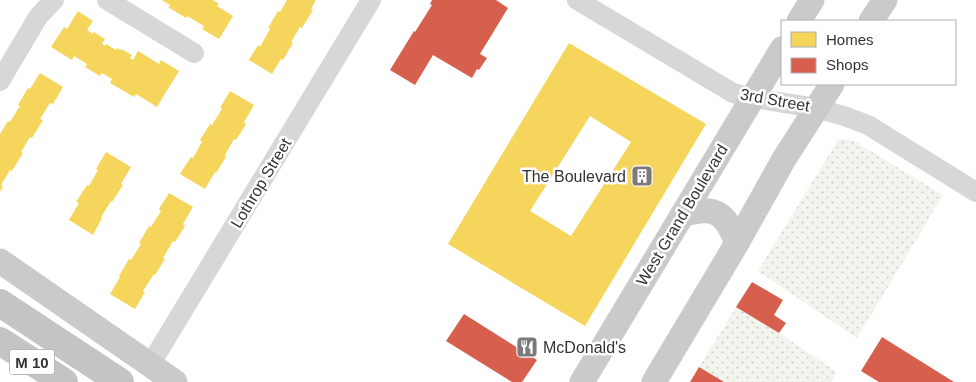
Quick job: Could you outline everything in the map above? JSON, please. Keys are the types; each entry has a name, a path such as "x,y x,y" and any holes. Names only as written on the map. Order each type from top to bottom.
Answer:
{"highway":[{"path":"0,303 120,382"},
{"name":"M 10","path":"0,341 64,382"}],"main road":[{"path":"800,20 812,0"},
{"path":"872,20 885,0"},
{"name":"West Grand Boulevard","path":"582,382 781,51"},
{"path":"654,382 737,243 784,159 831,85"},
{"path":"682,215 697,211 711,211 721,215 731,227 737,243"},
{"path":"0,261 175,382"}],"street":[{"path":"0,81 38,17 54,0"},
{"path":"107,0 194,53"},
{"name":"Lothrop Street","path":"150,365 371,0"},
{"name":"3rd Street","path":"577,0 733,93 816,108 844,116 868,126 976,192"}],"shaded area":[{"path":"843,139 857,142 943,195 857,338 758,271 836,143"},
{"path":"736,307 837,372 831,382 724,382 699,367"}],"building: Homes":[{"path":"162,0 213,0 219,4 217,6 233,16 219,39 202,29 204,26 168,7 170,5"},
{"path":"287,0 316,0 311,9 313,10 302,28 300,27 283,60 281,59 272,74 249,60 258,45 260,47 270,29 268,28"},
{"path":"78,11 93,21 87,30 105,39 102,44 105,46 106,44 116,50 117,48 121,49 132,55 130,58 133,60 138,51 159,64 161,60 179,71 157,107 136,94 134,97 110,83 112,79 102,73 100,76 85,67 87,64 74,56 72,60 51,47 64,27 67,29"},
{"name":"The Boulevard","path":"569,43 706,124 585,326 448,244","holes":["590,116 631,142 571,236 530,211"]},
{"path":"40,73 63,87 53,104 50,103 40,119 43,120 32,138 30,137 21,152 23,153 1,185 3,186 0,192 0,134 20,106 18,105 28,88 30,89"},
{"path":"230,91 254,105 244,122 246,124 236,140 234,139 225,155 226,157 205,189 180,174 191,157 193,158 202,142 200,140 222,109 220,108"},
{"path":"106,152 131,167 121,184 123,185 101,217 93,235 69,220 79,203 76,202 87,185 89,186"},
{"path":"169,193 193,207 183,224 185,226 175,242 173,241 163,258 165,259 143,291 145,292 135,309 110,294 129,259 131,260 141,244 139,243 149,226 151,227 161,211 159,209"}],"building: Shops":[{"path":"432,0 496,0 508,8 480,54 487,58 472,78 433,55 415,85 390,70 432,5 430,4"},
{"path":"752,282 783,300 774,315 786,323 779,333 736,307"},
{"path":"464,314 537,360 522,382 512,382 446,341"},
{"path":"882,337 954,382 879,382 861,371"},
{"path":"699,367 724,382 690,382"}],"place":[{"name":"The Boulevard","path":"642,176"},
{"name":"McDonald's","path":"527,347"}]}
